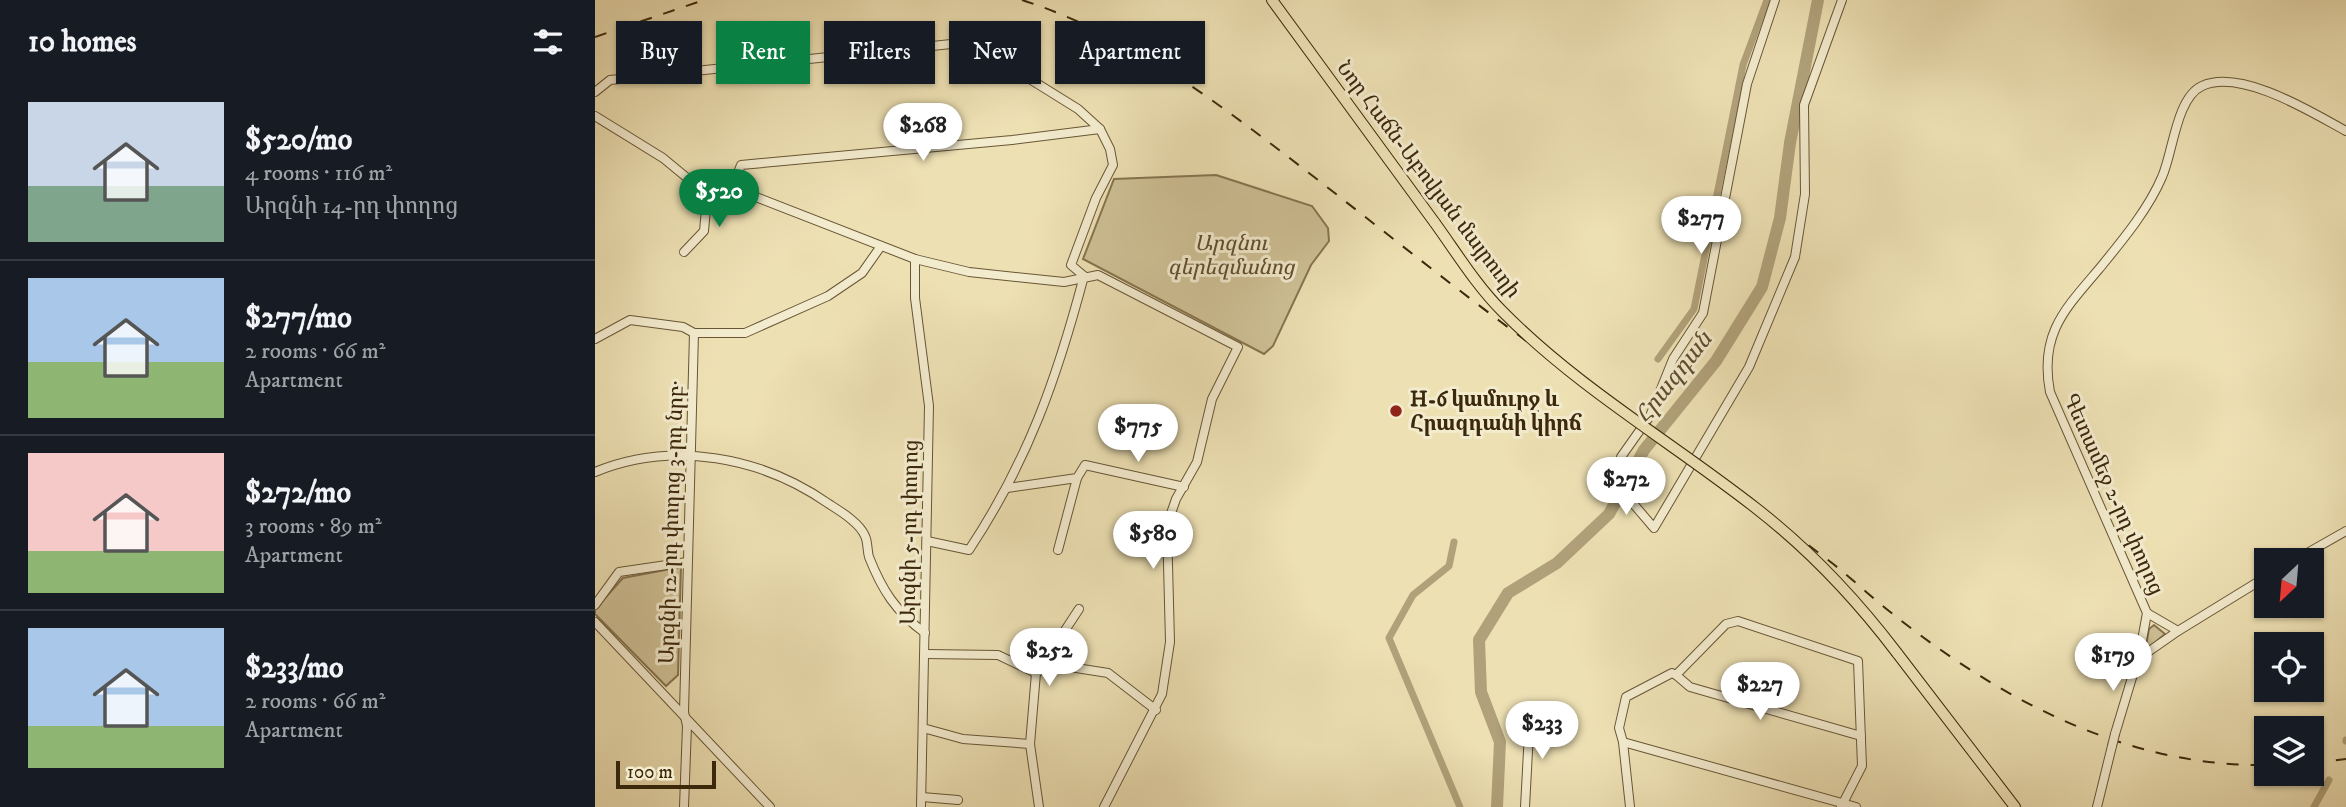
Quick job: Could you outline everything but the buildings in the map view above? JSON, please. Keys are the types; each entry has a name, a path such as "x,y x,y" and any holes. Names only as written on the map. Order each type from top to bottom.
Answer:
{"main road":[{"name":"Նոր Հաճն-Աբովյան մայրուղի","path":"1272,0 1484,290 1518,326 1567,370 1793,538 1834,577 1897,653 2015,807"}],"street":[{"path":"1775,0 1747,84 1706,306 1698,324 1673,359 1650,416 1621,457 1619,487 1654,528 1749,367 1795,257 1805,194 1804,105 1842,0"},
{"path":"595,92 610,80 951,44 996,58 1078,109 1100,129 1113,165 1096,198 1071,265 1084,276"},
{"name":"Գետամեջ 2-րդ փողոց","path":"2097,807 2115,734 2138,659 2147,613 2050,392 2049,356 2062,311 2127,232 2151,196 2162,178 2182,112 2194,92 2202,86 2234,84 2259,89 2308,110 2346,131"},
{"path":"595,116 654,152 686,177 708,187 738,190 915,259 969,272 1064,282 1098,275 1238,347 1212,399 1197,461 1167,525 1170,642 1162,694 1104,807"},
{"path":"738,190 735,180 741,165 1012,140 1100,129"},
{"path":"684,252 704,231 708,187"},
{"path":"595,339 612,333 629,320 683,327 694,333 745,333 817,302 862,273 881,246"},
{"name":"Արզնի 5-րդ փողոց","path":"915,259 915,298 929,406 921,807"},
{"path":"927,541 969,550 1007,488 1049,397 1084,276"},
{"name":"Արզնի 12-րդ փողոց 3-րդ նրբ․","path":"684,807 687,562 694,333"},
{"path":"595,472 621,461 652,456 692,456 763,468 800,483 843,513 865,535 868,554 887,597 902,617 925,633"},
{"path":"1058,550 1077,478 1085,465 1184,487"},
{"path":"1007,488 1077,478"},
{"path":"2316,548 2346,531"},
{"path":"595,605 619,572 687,562"},
{"path":"2138,659 2254,584"},
{"path":"1051,664 1060,638 1079,609"},
{"name":"Գետամեջ 2-րդ փողոց","path":"2147,613 2178,631"},
{"path":"1676,675 1726,624 1738,621 1858,661 1862,766 1841,805"},
{"path":"595,622 684,712 770,807"},
{"path":"925,654 999,654 1036,673"},
{"path":"1036,673 1051,664 1108,673 1156,710"},
{"path":"1036,673 1030,744 1039,807"},
{"path":"1630,807 1623,741 1619,728 1626,697 1672,673 1690,687 1861,736"},
{"path":"1525,807 1530,714"},
{"path":"923,728 963,739 1030,744"},
{"path":"1623,741 1841,805 1856,807"},
{"path":"922,797 958,800"}],"green space":[{"name":"Արզնու գերեզմանոց","path":"1216,175 1312,206 1328,228 1329,241 1311,265 1273,346 1264,354 1083,259 1114,179"},
{"path":"681,567 678,675 666,686 595,614 595,609 623,578"},
{"path":"2154,625 2165,634 2145,651 2149,629"}],"waterway":[{"path":"1658,359 1694,309 1743,65 1767,0"},
{"name":"Հրազդան","path":"1497,807 1500,742 1481,692 1479,640 1508,593 1557,563 1609,514 1644,450 1716,361 1762,287 1780,218 1790,143 1818,0"},
{"path":"1454,542 1449,566 1413,595 1389,638 1460,807"},
{"path":"2314,807 2329,780"}],"railway":[{"path":"595,37 704,0"},
{"path":"1022,0 1058,13 1127,46 1222,107 1501,322 1791,532 1889,611 1973,672 2065,721 2113,740 2163,754 2214,762 2254,764"},
{"path":"2324,762 2346,759"}],"place":[{"name":"H-6 կամուրջ և Հրազդանի կիրճ","path":"1396,411"}]}
